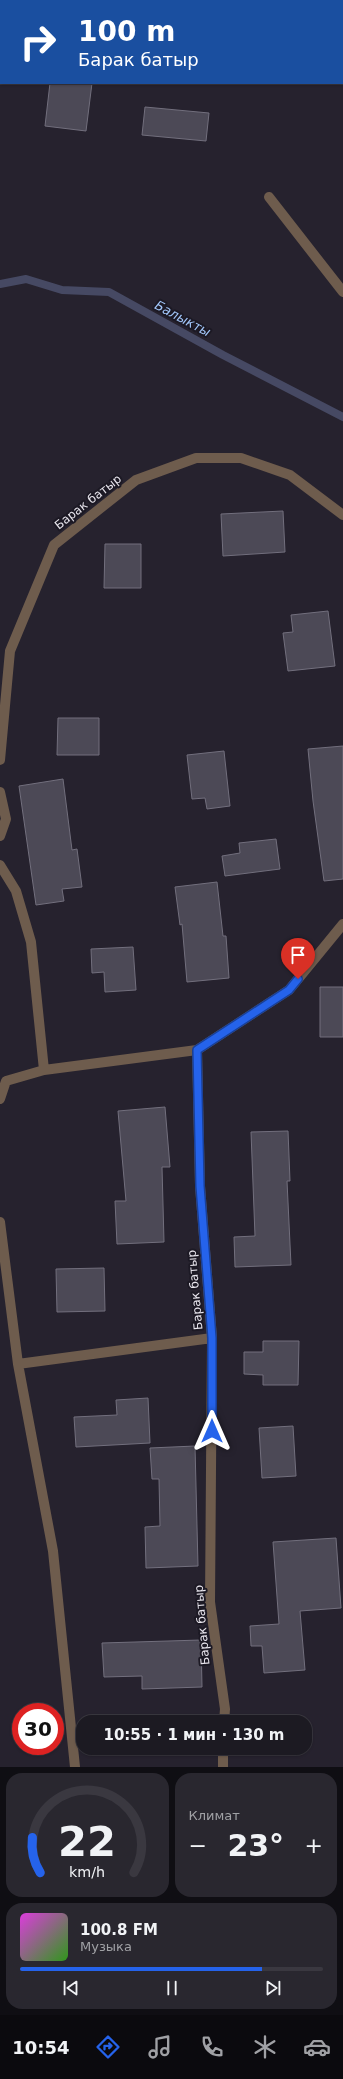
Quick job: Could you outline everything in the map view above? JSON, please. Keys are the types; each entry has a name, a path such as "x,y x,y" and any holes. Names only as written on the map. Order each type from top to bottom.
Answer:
{"street":[{"path":"269,197 343,292"},
{"name":"Барак батыр","path":"0,760 10,651 54,545 136,480 196,458 241,458 290,475 343,515"},
{"path":"0,792 6,819 0,836"},
{"path":"0,865 16,891 30,942 44,1070"},
{"path":"0,1099 6,1082 44,1070 197,1050 289,990 343,924"},
{"name":"Барак батыр","path":"197,1050 200,1186 212,1338 210,1602 224,1715"},
{"path":"0,1222 18,1364 53,1551 75,1767"},
{"path":"18,1364 212,1338"},
{"path":"223,1755 223,1767"}],"building":[{"path":"50,84 92,84 86,131 45,126"},
{"path":"145,107 209,113 206,141 142,135"},
{"path":"283,511 285,552 223,556 221,514"},
{"path":"105,544 141,544 141,588 104,588"},
{"path":"328,611 335,666 288,671 283,633 293,632 291,615"},
{"path":"58,718 99,718 99,755 57,755"},
{"path":"343,746 343,879 324,881 313,801 308,749"},
{"path":"224,751 230,806 207,809 205,798 192,799 187,755"},
{"path":"63,779 72,850 77,849 82,887 62,889 64,901 36,905 19,786"},
{"path":"276,839 280,869 225,876 222,856 240,853 239,843"},
{"path":"217,882 223,936 226,936 229,978 187,982 182,924 180,925 175,887"},
{"path":"133,947 136,990 105,992 104,972 92,973 91,949"},
{"path":"320,987 343,987 343,1037 320,1037"},
{"path":"165,1107 170,1167 162,1167 164,1242 117,1244 115,1201 126,1201 118,1111"},
{"path":"288,1131 290,1181 287,1181 291,1265 235,1267 234,1237 255,1236 251,1132"},
{"path":"104,1268 105,1311 57,1312 56,1269"},
{"path":"263,1341 299,1341 298,1385 263,1385 263,1375 244,1374 244,1352 263,1352"},
{"path":"148,1398 150,1443 76,1447 74,1417 117,1415 116,1400"},
{"path":"293,1426 296,1476 262,1478 259,1428"},
{"path":"195,1446 198,1566 146,1568 145,1527 160,1526 159,1479 152,1479 150,1448"},
{"path":"336,1538 341,1608 300,1611 305,1670 264,1673 262,1646 251,1646 250,1626 279,1624 273,1542"},
{"path":"201,1640 202,1687 142,1689 142,1676 104,1677 102,1643"}],"waterway":[{"name":"Балыкты","path":"0,284 26,279 62,290 109,292 223,355 343,417"}],"route":[{"path":"212,1431 212,1338 200,1186 197,1050 289,990 298,979"}]}
